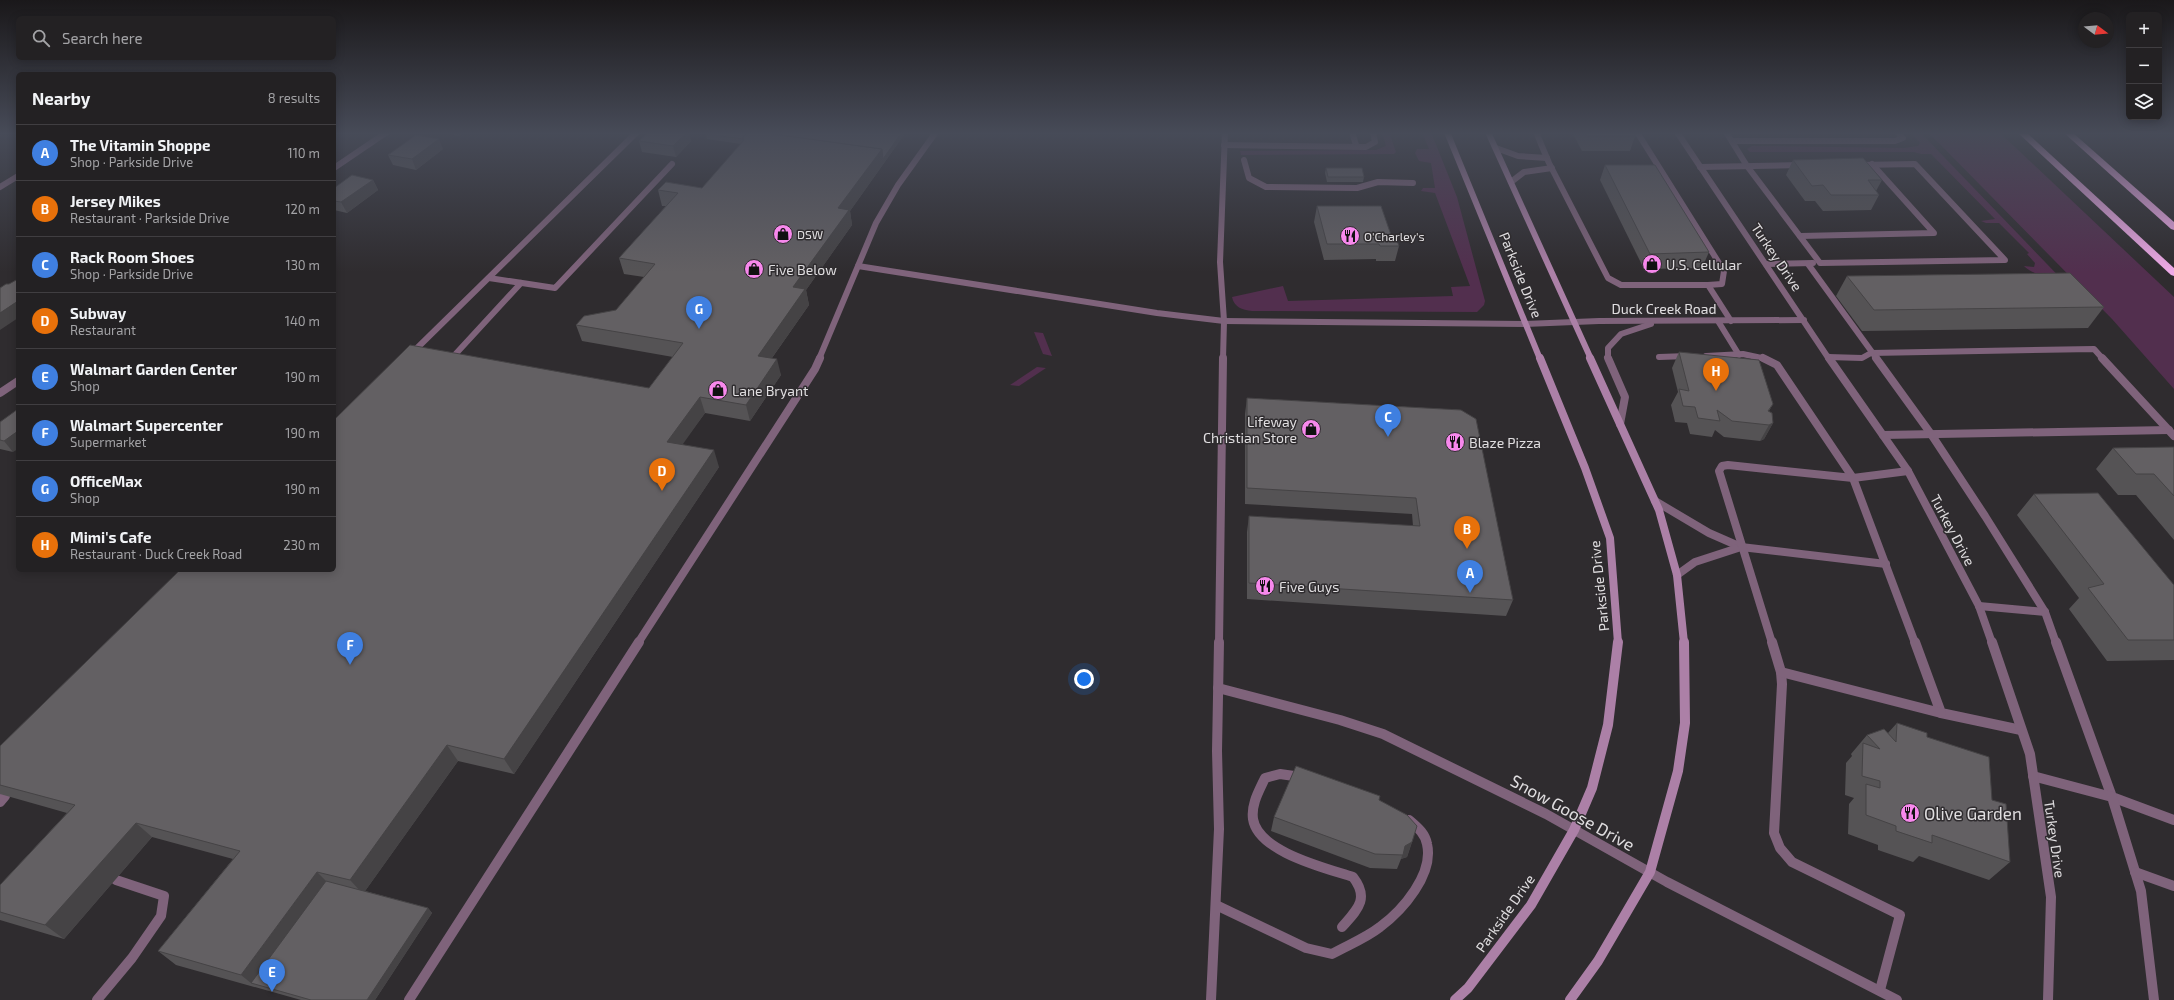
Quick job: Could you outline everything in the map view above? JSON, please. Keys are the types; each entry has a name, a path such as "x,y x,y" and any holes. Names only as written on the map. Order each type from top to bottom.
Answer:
{"highway":[{"path":"2072,179 2174,273"},
{"path":"2120,179 2174,227"}],"street":[{"path":"0,187 14,179"},
{"path":"406,360 590,179"},
{"path":"489,278 555,288 658,179"},
{"path":"409,1000 815,368 876,223 903,179"},
{"path":"1210,1000 1219,829 1217,751 1224,321 1220,262 1223,179"},
{"path":"1250,179 1266,187 1357,188 1378,182 1413,183"},
{"name":"Parkside Drive","path":"1456,1000 1468,988 1531,905 1574,830 1592,788 1608,725 1618,645 1610,538 1466,179"},
{"name":"Parkside Drive","path":"1510,179 1655,502 1677,575 1684,645 1685,723 1678,771 1650,872 1598,961 1570,1000"},
{"path":"1511,182 1514,179"},
{"path":"1557,179 1608,278 1621,285 1722,284 1724,271 1666,179"},
{"name":"Turkey Drive","path":"1709,179 1828,357 1908,471 1979,606 2030,754 2051,897 2048,1000"},
{"path":"1757,179 1820,263"},
{"path":"1800,236 1934,233 1885,179"},
{"path":"1766,264 2005,260 1929,179"},
{"path":"1808,264 1931,434 1985,516 2045,612 2112,796 2141,891 2154,1000"},
{"name":"Duck Creek Road","path":"858,266 1157,313 1224,321 1525,324 1574,322 1804,320"},
{"path":"444,366 521,283"},
{"path":"1708,285 1731,321"},
{"path":"1718,320 1739,355"},
{"path":"1620,424 1625,397 1608,358 1608,348 1611,343 1621,334 1635,328 1665,321"},
{"path":"1828,357 1862,358 1871,353 2094,350 2172,433"},
{"path":"1659,357 1739,355 1762,358 1777,365 1854,478 1940,713"},
{"path":"0,393 16,382"},
{"path":"1882,434 2172,433"},
{"path":"1880,990 1900,915 1792,862 1780,848 1774,833 1782,684 1781,672 1719,471 1722,466 1854,478 1908,471"},
{"path":"1655,502 1709,533 1741,546 1886,564"},
{"path":"1677,575 1694,562 1741,546"},
{"path":"1979,606 2045,612"},
{"path":"1781,672 1940,713 2021,730"},
{"name":"Snow Goose Drive","path":"1218,688 1340,720 1383,734 1539,810 1650,872 1898,1000"},
{"path":"1309,780 1294,774 1280,774 1265,778 1258,788 1251,811 1255,828 1276,849 1353,877 1360,885 1362,896 1359,909 1342,927"},
{"path":"2033,776 2112,796 2174,820"},
{"path":"1216,906 1306,948 1332,954 1387,922 1411,895 1428,863 1429,851 1423,835 1412,822 1398,813"},
{"path":"2135,872 2174,886"},
{"path":"97,1000 132,958 161,916 164,904 164,896 160,893 116,880"}],"shaded area":[{"path":"1434,179 1450,179 1457,197 1485,301 1484,305 1477,312 1252,311 1242,309 1237,306 1233,300 1232,297 1283,286 1288,301 1453,296 1451,287 1470,286 1435,193 1421,191 1423,188 1435,188"},
{"path":"1955,179 1965,179 2071,289 2027,269 2024,266 2034,267 2035,263 2027,254 2029,253 1999,223 1986,223 1981,221 1995,219"},
{"path":"1974,179 2048,179 2174,297 2174,389 2112,319"},
{"path":"1034,332 1043,333 1052,356 1043,354"},
{"path":"1037,367 1046,368 1019,386 1010,385"}],"building":[{"path":"347,179 373,180 341,202 336,201 336,187"},
{"path":"710,179 860,179 838,208 849,210 793,287 805,289 758,356 777,359 746,405 700,397 667,442 714,450 504,759 447,745 350,880 317,872 241,975 158,951 240,851 136,823 45,925 0,912 0,885 75,805 0,785 0,746 178,572 336,572 336,418 410,345 649,388 683,343 576,325 584,316 616,310 655,264 619,258 678,193 658,190 666,182 702,188"},
{"path":"1612,179 1663,179 1709,252 1650,254"},
{"path":"1807,179 1881,179 1882,180 1868,180 1879,195 1831,195 1823,185 1812,186"},
{"path":"1317,206 1381,206 1391,235 1395,235 1399,246 1380,246 1379,244 1327,244"},
{"path":"2070,273 2104,307 1874,310 1847,276"},
{"path":"16,280 16,302 0,313 0,288 6,284"},
{"path":"1679,352 1759,360 1773,404 1768,411 1772,413 1773,423 1769,425 1732,421 1717,410 1720,421 1698,418 1695,407 1683,406 1679,389 1689,391"},
{"path":"1247,398 1461,410 1476,419 1513,600 1249,583 1249,516 1420,526 1416,498 1247,488"},
{"path":"16,410 16,432 4,441 0,440 0,422"},
{"path":"2174,447 2174,496 2154,474 2136,474 2113,448"},
{"path":"2098,493 2174,585 2174,640 2128,640 2088,588 2104,584 2034,494"},
{"name":"Olive Garden","path":"1897,723 1927,733 1927,737 1989,757 1992,800 2006,804 2010,862 1932,835 1932,843 1896,831 1896,826 1866,815 1866,784 1880,788 1880,781 1862,776 1863,743 1880,749 1867,735 1884,729 1896,742"},
{"path":"1296,766 1380,796 1379,800 1407,815 1417,826 1412,842 1405,846 1403,855 1375,854 1274,817"},
{"path":"326,881 428,908 367,1000 311,1000 251,983"}],"place":[{"name":"DSW","path":"783,234"},
{"name":"O'Charley's","path":"1350,236"},
{"name":"U.S. Cellular","path":"1652,264"},
{"name":"Five Below","path":"754,269"},
{"name":"OfficeMax","path":"699,329"},
{"name":"Lane Bryant","path":"718,390"},
{"name":"Mimi's Cafe","path":"1716,391"},
{"name":"Lifeway Christian Store","path":"1311,429"},
{"name":"Rack Room Shoes","path":"1388,437"},
{"name":"Blaze Pizza","path":"1455,442"},
{"name":"Subway","path":"662,491"},
{"name":"Jersey Mikes","path":"1467,549"},
{"name":"Five Guys","path":"1265,586"},
{"name":"The Vitamin Shoppe","path":"1470,593"},
{"name":"Walmart Supercenter","path":"350,665"},
{"name":"Olive Garden","path":"1910,813"},
{"name":"Walmart Garden Center","path":"272,992"}]}
